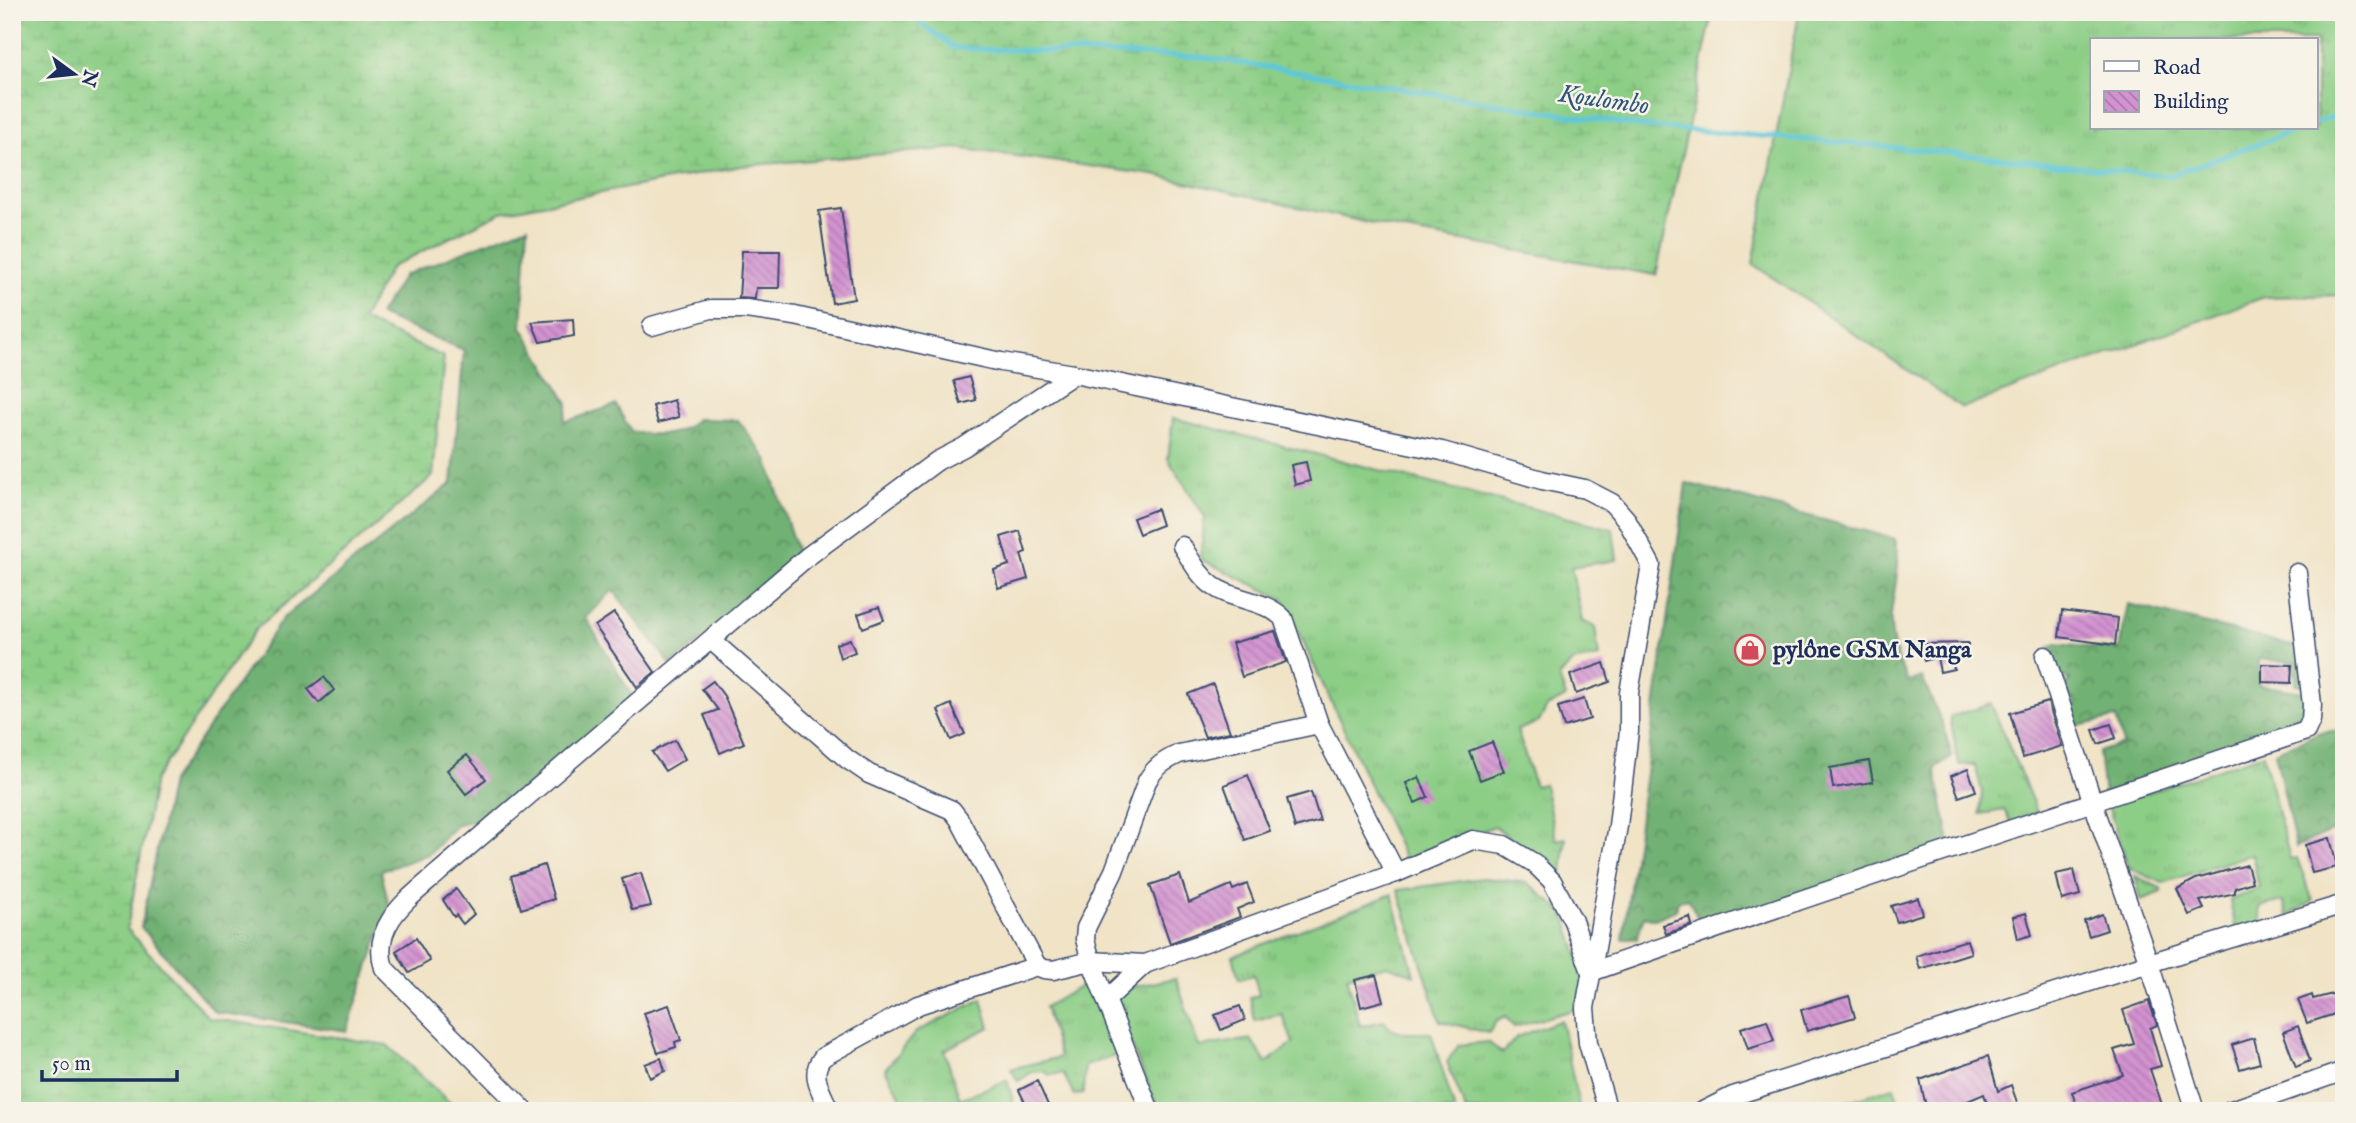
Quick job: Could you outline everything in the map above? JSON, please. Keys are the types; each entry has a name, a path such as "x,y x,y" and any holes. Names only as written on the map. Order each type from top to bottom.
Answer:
{"street":[{"path":"652,326 711,309 746,309 795,316 1001,362 1074,374 1442,451 1542,480 1585,489 1612,503 1626,519 1651,565 1629,693 1629,731 1618,826 1585,1008 1585,1026 1594,1067 1608,1111"},
{"path":"525,1111 384,968 379,953 387,925 402,905 439,872 835,536 937,461 964,447 1074,374"},
{"path":"1182,546 1201,575 1215,587 1263,604 1283,618 1319,724 1396,873"},
{"path":"1591,972 1770,909 2306,731 2311,720 2312,705 2297,573"},
{"path":"711,640 847,759 869,775 952,810 1037,966 1053,970 1091,961 1145,964"},
{"path":"2045,656 2149,963 2195,1111"},
{"path":"1150,1111 1091,961 1085,939 1086,928 1114,871 1147,781 1153,770 1179,754 1319,724"},
{"path":"1106,1000 1145,964 1396,873 1473,840 1504,845 1534,863 1552,881 1573,921 1591,972"},
{"path":"1703,1111 1733,1096 2149,963 2344,904"},
{"path":"830,1111 815,1076 818,1062 823,1057 918,1005 1037,966"},
{"path":"2229,1111 2344,1071"}],"green space":[{"path":"12,12 1713,12 1656,275 1405,231 1154,175 957,148 741,166 501,212 391,267 362,320 444,357 433,476 256,629 155,779 127,929 209,1018 387,1045 459,1111 12,1111"},
{"path":"1799,12 2344,12 2344,295 2264,297 1962,408 1753,264"},
{"path":"528,226 522,327 568,403 564,422 616,405 631,432 667,434 682,430 697,419 738,420 767,459 799,559 671,665 613,590 586,618 635,701 489,825 483,819 457,824 429,854 381,871 389,906 347,1031 215,1012 141,927 171,782 283,618 452,483 464,350 379,315 404,275"},
{"path":"1173,418 1613,529 1617,560 1571,567 1582,621 1595,627 1599,657 1572,662 1559,677 1566,697 1547,707 1539,722 1517,730 1535,786 1544,784 1556,840 1566,838 1561,880 1495,826 1405,860 1283,599 1200,559 1205,517 1168,459"},
{"path":"1686,483 1895,539 1898,557 1891,615 1893,641 1908,682 1922,677 1943,725 1952,756 1935,768 1951,848 1703,928 1688,898 1678,901 1676,910 1655,919 1644,916 1637,939 1623,939"},
{"path":"2128,604 2302,648 2307,687 2296,684 2295,662 2259,659 2259,685 2305,692 2300,729 2104,796 2099,752 2123,744 2116,718 2077,726 2070,710 2076,705 2065,689 2070,679 2057,676 2050,647 2056,644 2119,650"},
{"path":"1991,704 2037,812 2013,825 2004,810 1980,814 1982,792 1975,765 1959,765 1950,717"},
{"path":"2344,730 2344,845 2333,830 2296,847 2275,752 2320,732"},
{"path":"2263,754 2290,859 2297,858 2313,901 2288,916 2283,901 2259,907 2262,923 2236,932 2230,900 2259,888 2252,854 2163,883 2129,868 2108,806"},
{"path":"2135,876 2162,889 2162,892 2141,900"},
{"path":"1483,878 1528,883 1565,914 1585,978 1579,1008 1514,1027 1505,1017 1495,1022 1489,1033 1440,1021 1398,890"},
{"path":"1392,894 1414,975 1387,965 1347,976 1360,1026 1385,1021 1388,1027 1404,1033 1431,1033 1455,1111 1423,1111 1420,1105 1405,1106 1405,1111 1159,1111 1113,1001 1127,988 1176,978 1199,1047 1251,1039 1266,1063 1293,1043 1282,1014 1255,1021 1250,998 1259,995 1254,975 1239,979 1233,956"},
{"path":"1090,981 1118,1055 1085,1066 1083,1094 1074,1095 1063,1073 1050,1075 1043,1071 1032,1072 1018,1081 1011,1069 1060,1057 1045,1007"},
{"path":"982,999 990,1027 944,1050 960,1099 1007,1080 1016,1111 909,1111 885,1069 916,1032"},
{"path":"1561,1020 1580,1111 1466,1111 1447,1062 1459,1045 1488,1042 1502,1053 1517,1037"},
{"path":"1894,1087 1902,1111 1824,1109"}],"building":[{"path":"841,208 854,299 832,303 819,211"},
{"path":"742,251 780,251 779,288 756,288 755,299 739,298"},
{"path":"573,319 574,336 540,342 532,322"},
{"path":"969,377 976,400 961,404 954,381"},
{"path":"674,400 679,417 658,423 653,406"},
{"path":"1306,462 1310,481 1295,485 1291,465"},
{"path":"1157,509 1162,525 1139,534 1133,518"},
{"path":"1020,531 1026,552 1021,554 1028,579 998,588 994,570 1009,565 1001,537"},
{"path":"879,607 884,620 863,628 858,614"},
{"path":"2062,611 2118,618 2115,645 2059,637"},
{"path":"614,613 655,672 637,687 595,626"},
{"path":"1275,631 1286,662 1242,677 1232,643"},
{"path":"850,639 855,652 840,658 836,644"},
{"path":"1968,643 1968,646 1952,652 1954,669 1940,672 1937,657 1924,661 1918,644"},
{"path":"1604,663 1610,682 1576,694 1570,675"},
{"path":"2262,664 2292,665 2291,683 2262,682"},
{"path":"324,677 334,690 319,703 308,689"},
{"path":"713,681 724,696 744,743 720,753 704,715 718,710 702,689"},
{"path":"1213,684 1230,732 1205,737 1188,694"},
{"path":"1584,699 1590,719 1564,727 1558,707"},
{"path":"2048,702 2062,746 2023,758 2010,713"},
{"path":"951,704 965,734 951,740 938,710"},
{"path":"2111,724 2116,738 2098,744 2093,730"},
{"path":"675,740 685,759 665,771 652,752"},
{"path":"1492,742 1504,771 1480,780 1469,751"},
{"path":"467,755 486,779 466,794 447,770"},
{"path":"1869,761 1873,782 1833,788 1830,768"},
{"path":"1968,769 1976,791 1959,797 1951,776"},
{"path":"1248,775 1270,831 1245,840 1224,785"},
{"path":"1419,777 1428,797 1415,803 1406,783"},
{"path":"1311,792 1320,821 1295,828 1287,799"},
{"path":"2330,838 2337,867 2312,873 2305,845"},
{"path":"544,865 554,899 521,909 511,876"},
{"path":"2247,865 2252,882 2235,888 2235,893 2200,901 2204,909 2189,915 2177,889 2196,879"},
{"path":"2074,870 2080,895 2062,900 2056,874"},
{"path":"641,873 651,906 632,910 622,879"},
{"path":"1180,875 1189,903 1231,885 1233,890 1247,884 1254,902 1237,909 1240,917 1170,943 1150,885"},
{"path":"456,889 474,914 463,924 456,915 454,917 443,900"},
{"path":"1918,898 1923,914 1897,922 1891,906"},
{"path":"2026,913 2032,935 2018,939 2013,917"},
{"path":"2102,914 2107,930 2089,936 2084,921"},
{"path":"1690,917 1692,925 1666,934 1663,925"},
{"path":"416,938 430,961 409,973 396,951"},
{"path":"1967,940 1971,953 1920,969 1916,956"},
{"path":"1376,975 1383,1001 1361,1007 1355,980"},
{"path":"2344,991 2344,1011 2307,1023 2298,1000 2312,995 2313,999"},
{"path":"1849,996 1855,1017 1807,1031 1801,1010"},
{"path":"2149,1001 2157,1025 2150,1028 2161,1066 2150,1069 2164,1111 2078,1111 2072,1092 2123,1075 2114,1050 2134,1044 2123,1010"},
{"path":"669,1005 681,1040 675,1042 676,1047 658,1053 644,1013"},
{"path":"1240,1006 1245,1020 1221,1030 1215,1015"},
{"path":"1767,1020 1774,1041 1748,1049 1741,1028"},
{"path":"2298,1026 2310,1061 2296,1067 2283,1032"},
{"path":"2254,1038 2260,1063 2240,1069 2232,1045"},
{"path":"1988,1056 1998,1091 2011,1085 2020,1111 1990,1111 1984,1094 1958,1105 1960,1111 1927,1111 1920,1080"},
{"path":"661,1058 665,1071 650,1078 645,1064"},
{"path":"1037,1081 1048,1105 1036,1111 1029,1111 1019,1090"}],"waterway":[{"name":"Koulombo","path":"905,12 955,48 1202,57 1638,126 1881,146 2169,176 2296,130"},
{"name":"Koulombo","path":"2318,122 2344,113"}],"place":[{"name":"pylône GSM Nanga","path":"1750,650"}]}
